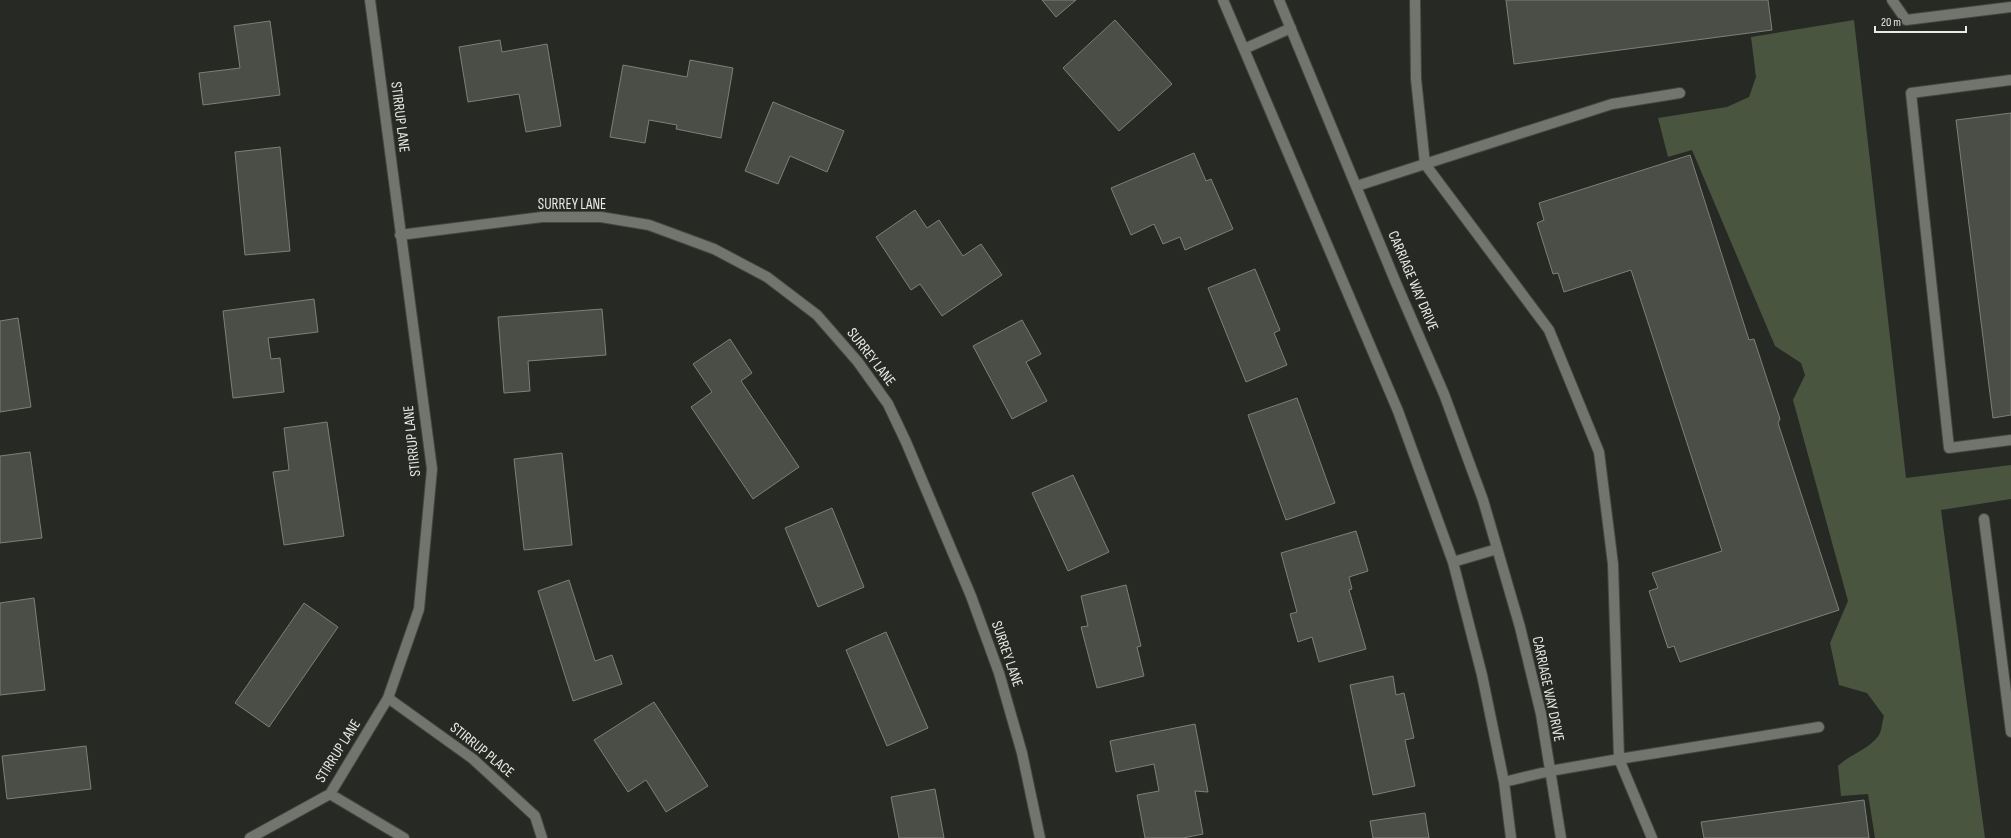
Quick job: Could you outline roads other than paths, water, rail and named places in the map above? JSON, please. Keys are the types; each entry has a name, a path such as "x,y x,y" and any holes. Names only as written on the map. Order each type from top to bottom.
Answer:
{"street":[{"name":"STIRRUP LANE","path":"250,838 330,794 388,698 419,609 432,469 370,0"},
{"path":"1223,0 1398,411 1452,562 1482,675 1504,782 1512,838"},
{"name":"CARRIAGE WAY DRIVE","path":"1280,0 1396,283 1444,394 1482,500 1520,626 1537,700 1560,838"},
{"path":"1415,0 1416,79 1425,164 1549,330 1599,452 1612,564 1619,758 1652,838"},
{"path":"1892,0 1906,20 2011,7"},
{"path":"1244,49 1291,28"},
{"path":"2011,80 1911,93 1949,448 2011,440"},
{"path":"1357,186 1612,104 1680,93"},
{"name":"SURREY LANE","path":"400,235 542,217 601,217 649,225 714,250 767,277 817,315 858,362 888,404 906,442 971,596 999,673 1022,752 1040,838"},
{"path":"1984,519 2011,732"},
{"path":"1452,562 1497,549"},
{"name":"STIRRUP PLACE","path":"388,698 478,764 535,816 542,838"},
{"path":"1504,782 1550,771 1619,758 1819,727"},
{"path":"330,794 404,838"}]}
